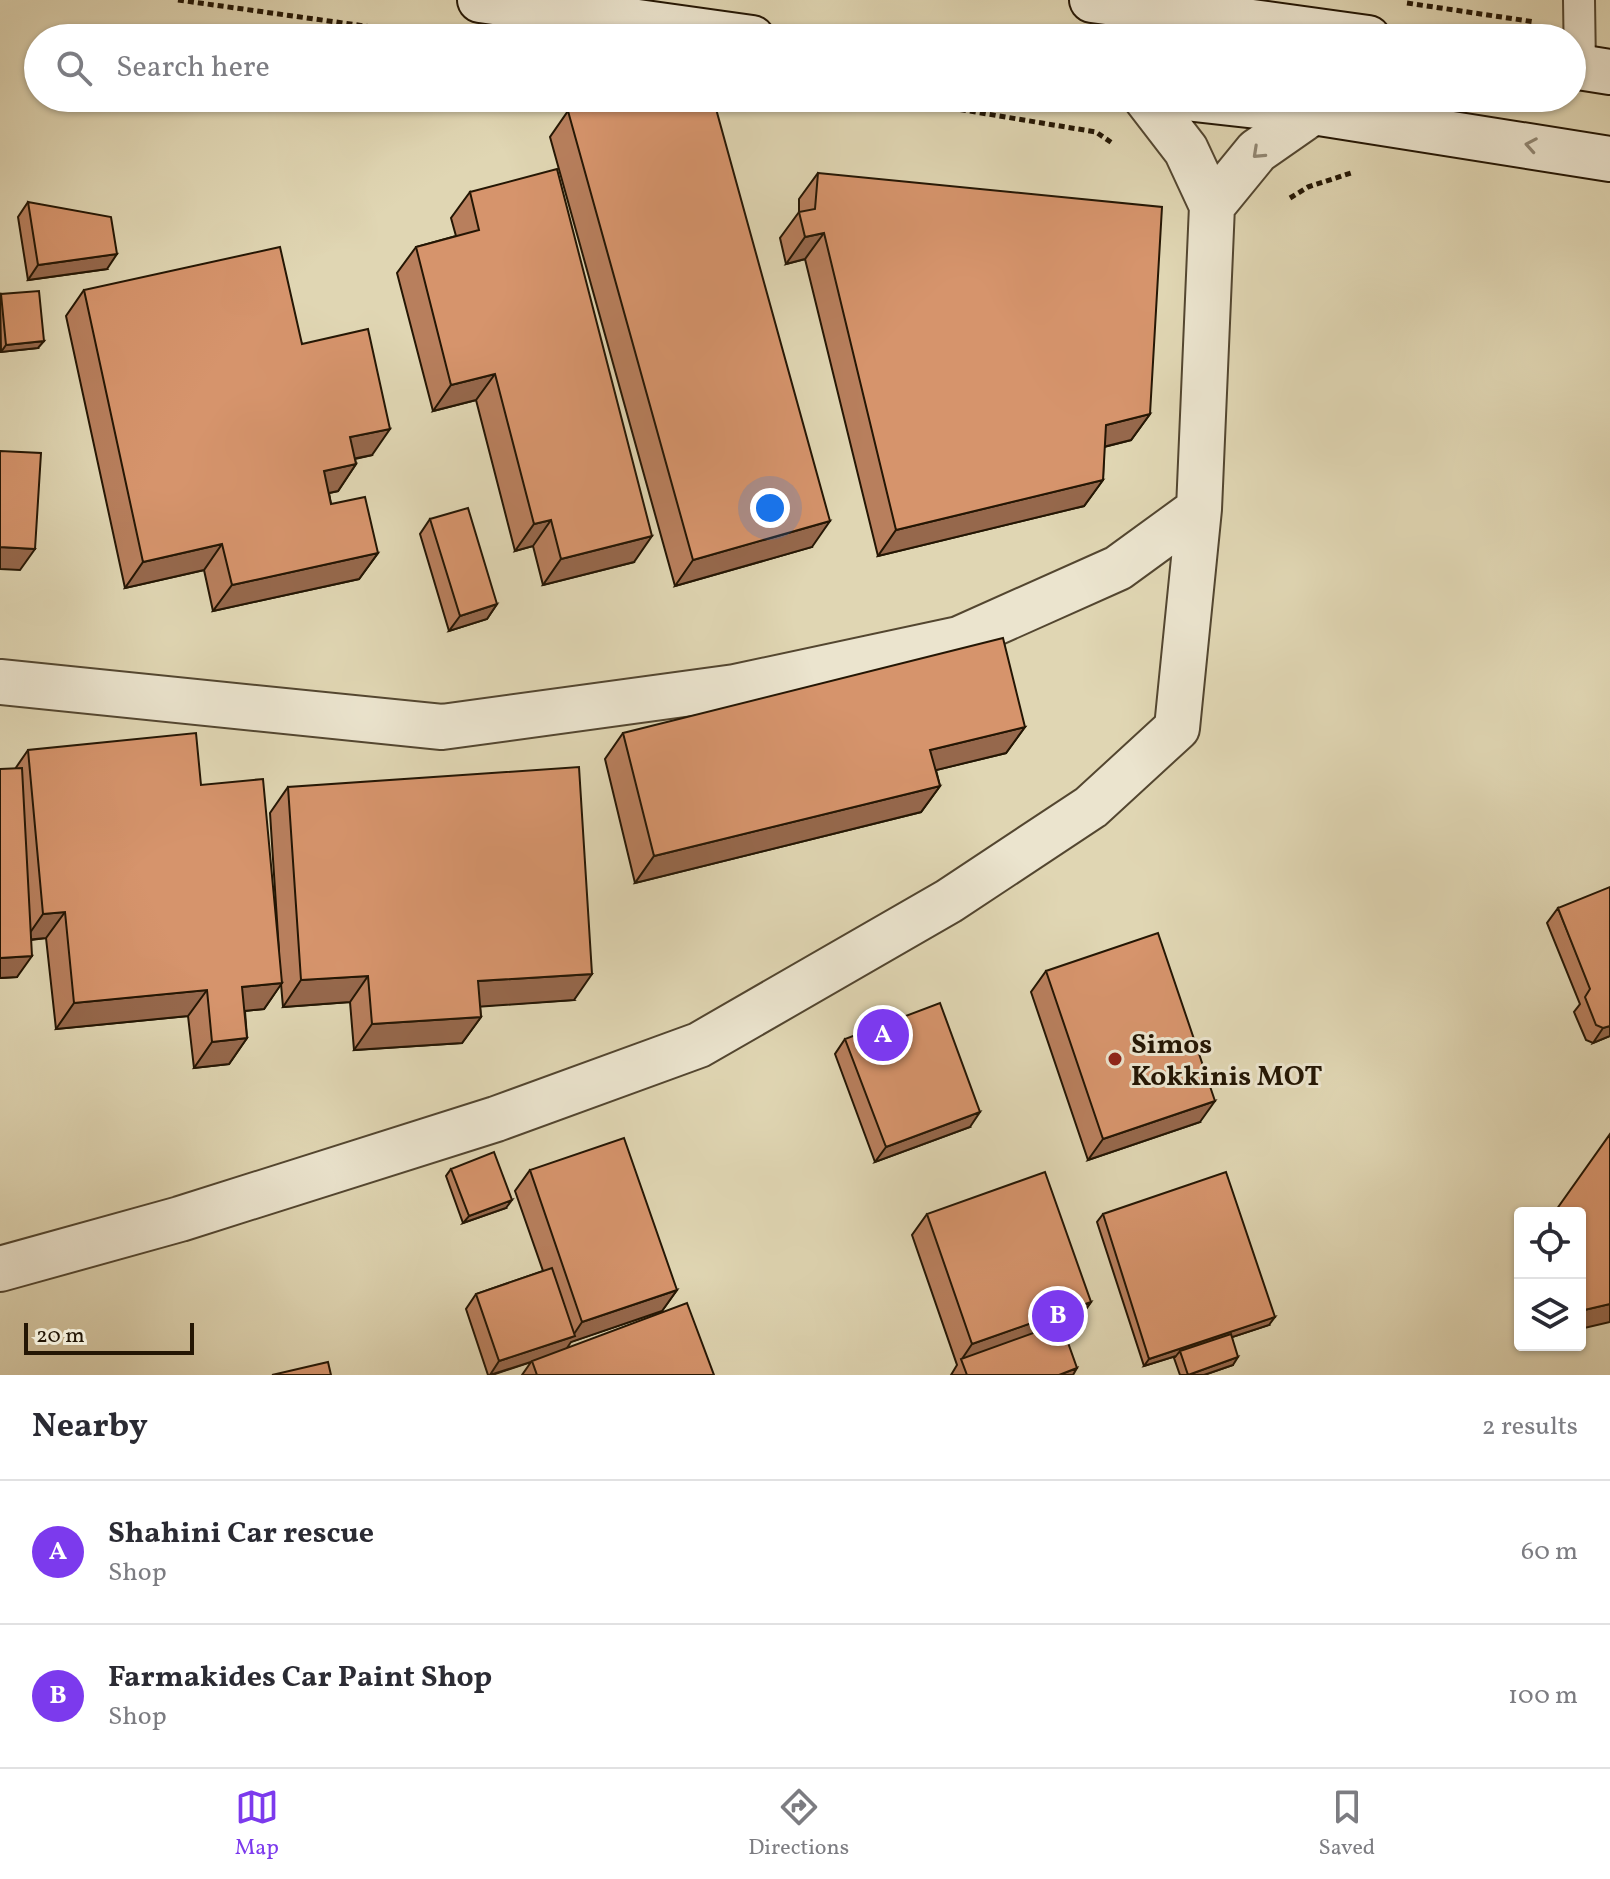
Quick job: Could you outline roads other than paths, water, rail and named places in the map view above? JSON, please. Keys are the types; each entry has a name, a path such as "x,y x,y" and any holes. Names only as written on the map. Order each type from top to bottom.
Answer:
{"street":[{"path":"480,0 652,24"},
{"path":"1092,0 1139,3 1276,24"},
{"path":"0,1269 180,1219 496,1119 699,1045 949,901 1091,807 1177,728 1199,509 1212,206 1186,150 1157,112"},
{"path":"1212,206 1257,151 1313,112 1610,159"},
{"path":"0,682 442,727 735,687 959,639 1118,568 1199,509"}],"place":[{"name":"Shahini Car rescue","path":"883,1035"},
{"name":"Simos Kokkinis MOT","path":"1115,1059"},
{"name":"Farmakides Car Paint Shop","path":"1058,1316"}]}
